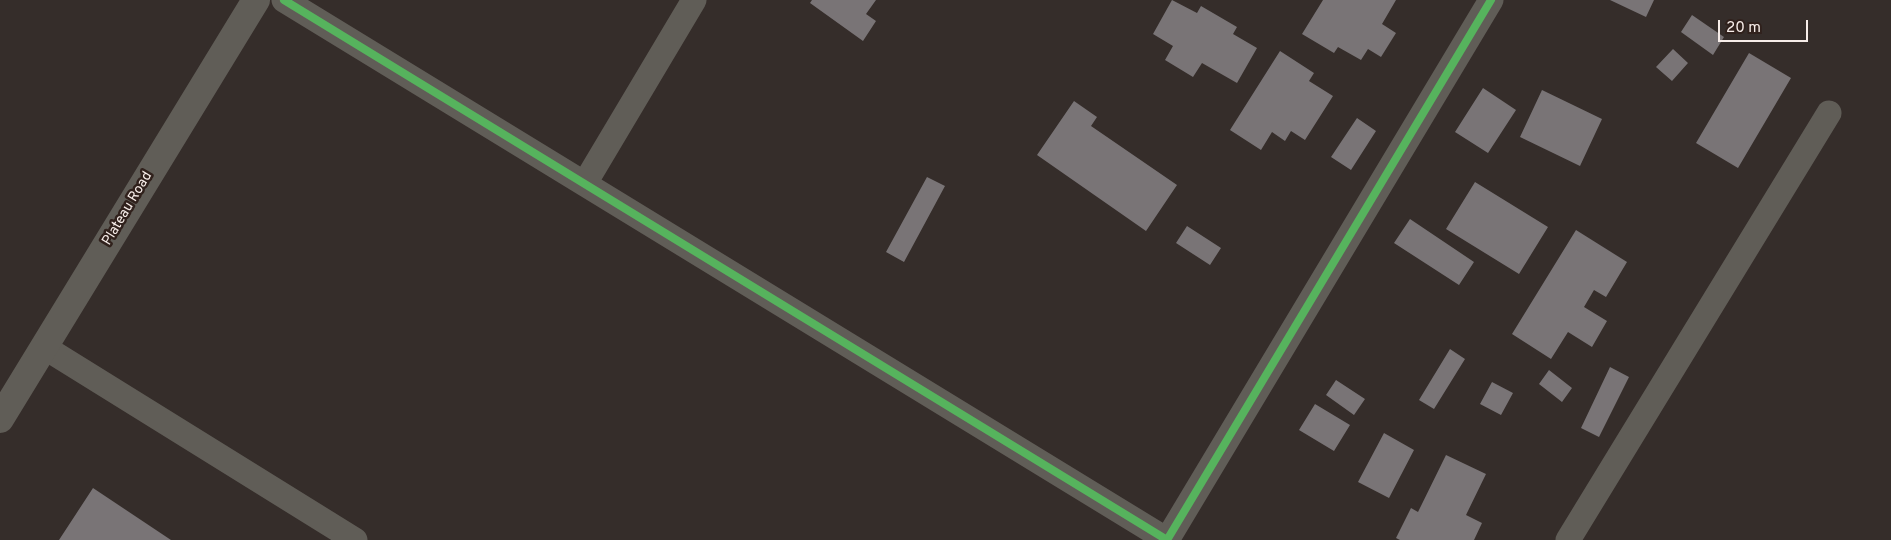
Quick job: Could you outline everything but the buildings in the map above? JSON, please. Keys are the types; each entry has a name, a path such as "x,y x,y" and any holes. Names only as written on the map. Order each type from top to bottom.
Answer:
{"street":[{"name":"Plateau Road","path":"0,419 256,0"},
{"path":"284,0 1167,540 1491,0"},
{"path":"585,183 694,0"},
{"path":"1568,540 1829,114"},
{"path":"44,347 355,540"}],"cycle path":[{"path":"284,0 1167,540"},
{"path":"1167,540 1491,0"}]}
